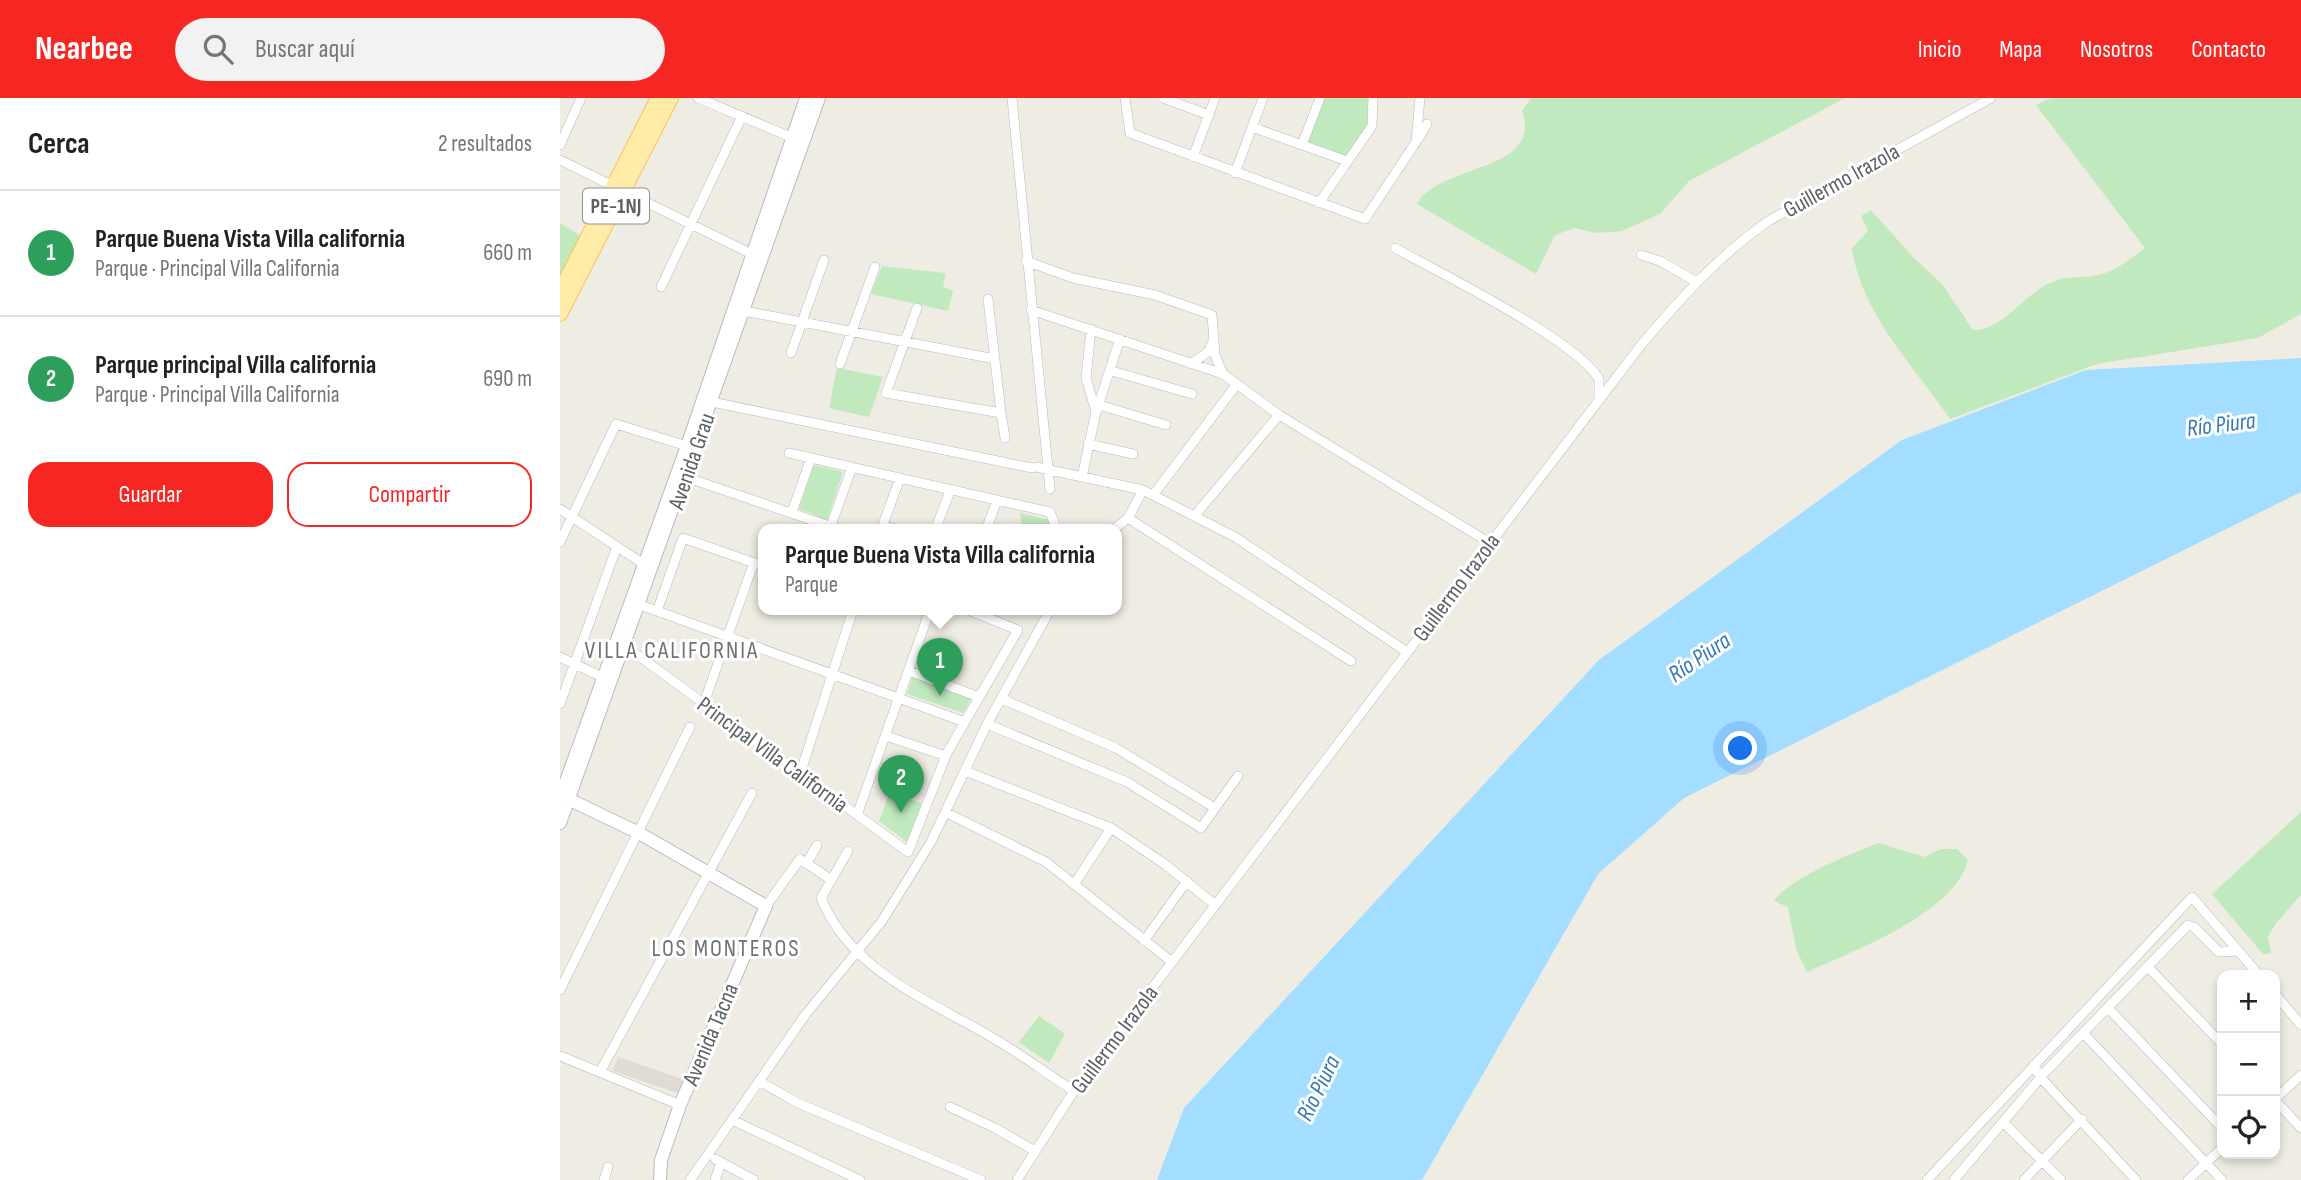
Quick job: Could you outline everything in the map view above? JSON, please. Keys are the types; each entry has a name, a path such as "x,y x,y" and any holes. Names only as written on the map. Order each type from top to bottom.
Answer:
{"main road":[{"name":"PE-1NJ","path":"560,314 658,98"},
{"name":"PE-1NJ","path":"560,292 671,98"}],"street":[{"path":"560,145 581,98"},
{"path":"698,98 793,138"},
{"name":"Avenida Grau","path":"560,823 562,797 602,677 685,477 691,448 712,402 744,311 806,98"},
{"name":"Avenida Grau","path":"562,797 625,646 640,605 649,568 758,257 819,98"},
{"path":"1012,98 1050,489"},
{"path":"1125,98 1130,132 1364,219 1427,124"},
{"path":"1165,98 1209,115"},
{"path":"1193,157 1215,98"},
{"path":"1235,173 1263,98"},
{"path":"1302,145 1320,98"},
{"path":"1319,203 1371,127 1373,98"},
{"path":"1416,142 1420,98"},
{"name":"Guillermo Irazola","path":"1017,1180 1074,1091 1599,400 1695,281 1741,240 1770,220 1991,98"},
{"path":"662,287 742,116"},
{"path":"1252,127 1347,161"},
{"path":"560,160 758,257"},
{"path":"1395,248 1539,330 1575,355 1599,379 1599,400"},
{"path":"1641,255 1660,261 1695,281"},
{"path":"791,353 824,260"},
{"path":"1026,261 1073,278 1155,295 1212,315 1213,342 1223,374"},
{"path":"840,364 875,267"},
{"path":"988,299 1005,438"},
{"path":"916,308 886,393 1001,413"},
{"path":"1031,310 1223,374 1279,415 1490,543"},
{"path":"744,311 995,359"},
{"path":"1091,329 1086,378 1098,408"},
{"path":"1082,477 1098,408 1121,339"},
{"path":"1191,364 1208,352 1213,342"},
{"path":"1112,371 1192,394"},
{"path":"1154,494 1237,384"},
{"path":"712,402 1143,490 1196,514 1235,537 1407,652"},
{"path":"1098,408 1166,425"},
{"path":"1196,514 1279,415"},
{"path":"560,542 616,424 691,448"},
{"path":"1088,444 1133,454"},
{"path":"789,453 1053,513 1056,524"},
{"path":"792,512 811,458"},
{"path":"837,524 852,467"},
{"path":"685,477 825,524"},
{"path":"883,524 900,478"},
{"path":"937,524 951,489"},
{"path":"1120,524 1128,518 1143,490"},
{"path":"988,524 997,500"},
{"path":"560,509 616,549 649,568"},
{"path":"1128,518 1351,661"},
{"path":"657,611 683,538 758,564 727,636 704,703"},
{"path":"560,704 616,549"},
{"path":"640,605 965,722"},
{"path":"800,774 851,615"},
{"path":"857,816 928,615"},
{"name":"Principal Villa California","path":"625,646 908,852 946,756 1018,630 980,615"},
{"path":"690,1180 806,1014 882,921 931,842 987,724 1047,615"},
{"path":"560,657 602,677"},
{"path":"909,671 979,697"},
{"path":"1002,699 1125,752 1215,808"},
{"path":"987,724 1127,782 1201,828 1238,776"},
{"path":"560,990 690,727"},
{"path":"886,736 946,756"},
{"path":"965,771 1111,828 1187,881 1215,905"},
{"path":"600,1072 752,793"},
{"path":"562,797 639,833 766,906"},
{"path":"945,812 1046,862 1172,962"},
{"path":"1074,883 1111,828"},
{"name":"Avenida Tacna","path":"660,1180 661,1160 680,1105 766,906 817,845"},
{"path":"848,851 821,898 855,952 890,979 1016,1051 1074,1091"},
{"path":"803,861 830,879"},
{"path":"1143,940 1187,881"},
{"path":"1927,1180 2192,897 2255,970"},
{"path":"1954,1180 2005,1124 2041,1078 2188,925 2194,926 2219,952 2238,951"},
{"path":"2149,968 2217,1039"},
{"path":"2280,1000 2301,1025"},
{"path":"2109,1009 2217,1123"},
{"path":"2084,1034 2222,1180"},
{"path":"560,1056 680,1105"},
{"path":"2034,1065 2041,1078 2136,1180"},
{"path":"2278,1096 2301,1074"},
{"path":"759,1081 798,1103 981,1180"},
{"path":"2280,1105 2301,1128"},
{"path":"950,1107 1035,1151"},
{"path":"2024,1180 2082,1119"},
{"path":"732,1120 860,1180"},
{"path":"2005,1124 2061,1180"},
{"path":"2188,1180 2217,1153"},
{"path":"716,1180 718,1161 754,1180"},
{"path":"604,1180 608,1167"}],"shaded area":[{"path":"618,1057 688,1081 683,1095 613,1071"}],"green space":[{"path":"1322,98 1369,98 1367,127 1346,157 1306,143"},
{"path":"1531,98 1845,98 1689,181 1660,214 1622,231 1596,233 1575,228 1555,235 1536,274 1417,204 1428,191 1445,181 1504,157 1518,146 1525,131 1522,111"},
{"path":"2051,98 2301,98 2301,314 2258,338 2097,364 1950,419 1891,338 1866,295 1852,248 1868,231 1861,216 1871,210 1912,256 1942,284 1973,330 1983,329 2002,320 2037,291 2054,281 2098,275 2123,264 2145,248 2036,105"},
{"path":"560,223 584,238 560,284"},
{"path":"882,266 946,273 943,287 953,291 948,311 871,294"},
{"path":"837,368 883,377 869,417 829,408"},
{"path":"814,465 843,472 827,520 799,509"},
{"path":"1020,513 1051,520 1051,524 1021,524"},
{"path":"913,676 971,699 963,713 907,694"},
{"path":"890,791 922,804 907,842 879,821"},
{"path":"2301,812 2301,895 2276,923 2268,937 2271,953 2263,954 2212,894"},
{"path":"1879,843 1924,857 1941,849 1957,849 1968,860 1959,879 1944,897 1924,913 1875,941 1807,972 1796,949 1788,907 1774,901 1806,876"},
{"path":"1039,1016 1065,1034 1049,1063 1019,1042"}],"water":[{"name":"Río Piura","path":"2301,358 2301,492 1684,798 1598,874 1422,1180 1157,1180 1184,1108 1599,660 1902,440 2086,370"}],"place":[{"name":"Parque Buena Vista Villa california","path":"940,696"},
{"name":"Parque principal Villa california","path":"901,813"}],"district":[{"name":"VILLA CALIFORNIA","path":"672,650"},
{"name":"LOS MONTEROS","path":"726,948"}]}
